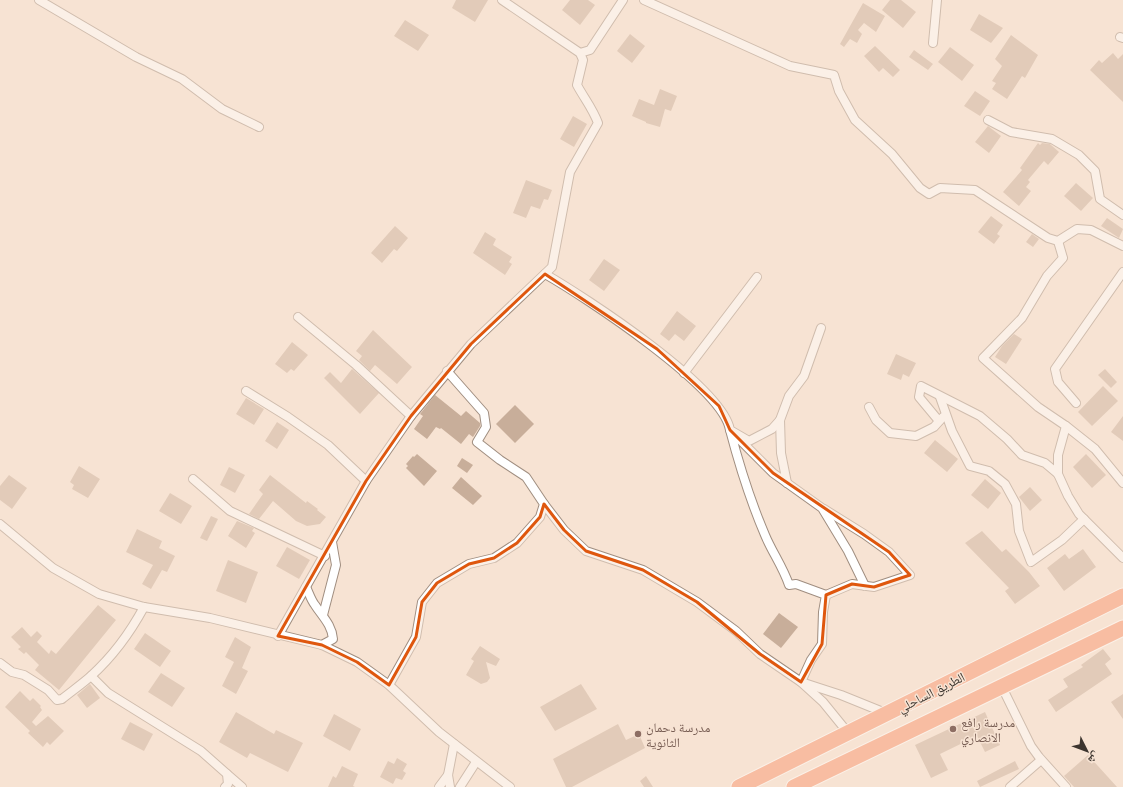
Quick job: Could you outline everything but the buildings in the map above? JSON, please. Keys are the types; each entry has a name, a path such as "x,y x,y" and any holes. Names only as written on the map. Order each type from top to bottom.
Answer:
{"highway":[{"name":"الطريق الساحلي","path":"739,787 849,734 1123,596"},
{"name":"الطريق الساحلي","path":"794,787 1001,685 1123,628"}],"street":[{"path":"39,0 136,57 182,80 222,109 259,128"},
{"path":"278,636 325,556 366,481 411,416 447,370 471,344 552,267 570,172 598,123 594,110 587,104 577,86 583,60 580,53 502,0"},
{"path":"580,53 590,50 623,0"},
{"path":"644,0 790,66 834,75 839,91 855,120 892,154 920,188 929,194 940,188 975,190 1048,238 1058,241 1078,229 1091,230 1123,246"},
{"path":"933,43 937,0"},
{"path":"988,120 1012,132 1052,139 1079,155 1096,171 1100,199 1123,215"},
{"path":"1058,241 1063,258 1047,276 1022,318 983,358 1038,407 1066,426 1095,449 1123,483"},
{"path":"1076,404 1058,382 1055,369 1123,272"},
{"path":"545,274 613,318 657,349 719,406 729,423 730,430 745,484 766,538 785,572 789,585 796,584 826,595 852,584 874,587 910,575 889,552 864,534 822,508 773,473 730,430"},
{"path":"684,373 757,277"},
{"path":"298,317 356,364 411,416"},
{"path":"730,430 749,441 772,429 780,420 789,396 804,376 821,328"},
{"path":"447,370 484,413 486,427 477,442 500,460 526,477 564,530 586,551 643,570 697,602 736,631 760,654 800,682 823,702 849,734"},
{"path":"939,421 919,397 921,386 980,416 1007,439 1022,455 1045,463 1058,474"},
{"path":"246,391 288,417 328,446 366,481"},
{"path":"940,397 952,431 970,466 989,471 1005,484 1016,504 1019,531 1031,562 1062,540 1084,519"},
{"path":"869,407 876,420 890,433 916,436 934,427 946,413"},
{"path":"780,420 781,453 787,483"},
{"path":"1066,426 1058,455 1058,474 1068,496 1084,519 1123,558"},
{"path":"193,479 230,511 325,556"},
{"path":"389,685 416,637 422,602 437,583 469,564 494,558 517,543 540,517 544,504"},
{"path":"822,508 848,551 865,586"},
{"path":"0,524 54,568 99,594 144,607 210,618 278,636 322,645 357,662 389,685 454,744 510,787"},
{"path":"323,615 336,565 332,542"},
{"path":"306,587 314,604 323,615 333,632 333,639 322,645"},
{"path":"800,682 811,660 822,644 823,612 826,595"},
{"path":"0,663 12,672 24,675 48,690 57,700 62,699 91,676 136,622 144,607"},
{"path":"91,676 108,693 201,751 239,785"},
{"path":"800,682 841,695 888,714"},
{"path":"1001,685 1031,746 1041,760 1066,787"},
{"path":"450,787 448,775 454,744"},
{"path":"1010,787 1041,760"},
{"path":"460,787 476,762"},
{"path":"225,787 228,784 227,774"},
{"path":"439,787 448,775"}],"highlighted area":[{"path":"545,274 657,349 719,406 730,430 773,473 889,552 910,575 874,587 852,584 826,595 822,644 801,682 760,654 697,602 643,570 586,551 564,530 544,504 540,517 517,543 494,558 469,564 437,583 422,602 416,637 389,685 357,662 322,645 278,636 366,481 411,416 471,344"}],"place":[{"name":"مدرسة رافع الانصاري","path":"953,729"},
{"name":"مدرسة دحمان الثانوية","path":"638,734"}]}
